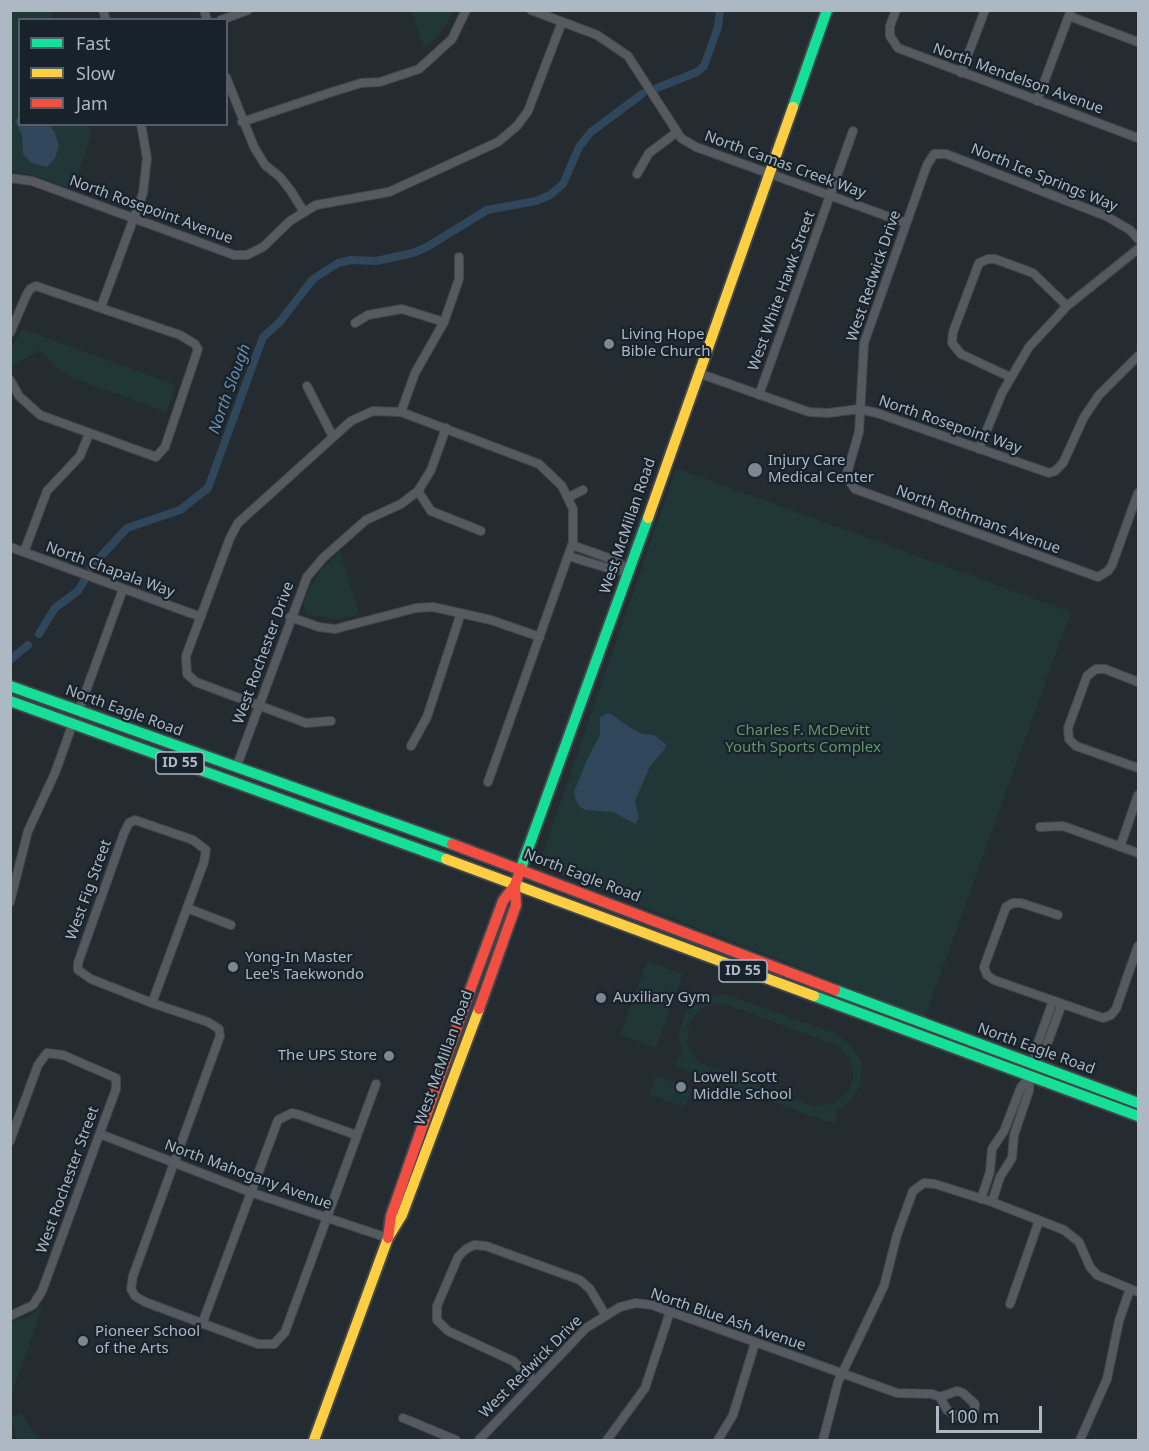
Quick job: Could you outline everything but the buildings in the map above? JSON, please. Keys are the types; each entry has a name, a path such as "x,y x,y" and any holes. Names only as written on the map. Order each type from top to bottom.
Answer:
{"main road":[{"name":"West McMillan Road","path":"388,1238 392,1212 503,901 515,885 521,869 827,10"},
{"name":"North Eagle Road","path":"10,686 521,869 1138,1104"},
{"name":"North Eagle Road","path":"10,701 1138,1116"},
{"path":"48,714 70,713 79,710"},
{"path":"73,723 96,723 104,720"},
{"name":"West McMillan Road","path":"314,1440 388,1238 402,1215 468,1040 516,905 515,885"},
{"path":"942,1044 951,1042 1019,1066 1026,1067 1034,1064"},
{"path":"1030,1077 1033,1074 1044,1075 1125,1104 1138,1104"},
{"path":"392,1212 403,1197 416,1162 423,1158"}],"street":[{"path":"226,18 248,10"},
{"path":"242,122 361,83 380,82 419,69 452,39 466,10"},
{"name":"North Camas Creek Way","path":"531,10 597,35 628,56 681,138 696,147 768,175 906,223"},
{"name":"North Mendelson Avenue","path":"896,10 890,27 892,40 903,50 1138,138"},
{"path":"961,73 985,10"},
{"path":"1037,101 1070,13 1138,42"},
{"name":"North Rosepoint Avenue","path":"10,178 32,181 240,256 263,247 304,212 333,200 389,192 498,142 517,126 528,111 562,22"},
{"path":"228,84 242,122 265,165 280,177 304,212"},
{"path":"101,307 147,177 147,158 141,126"},
{"name":"West White Hawk Street","path":"759,395 853,131"},
{"path":"637,174 649,153 677,132"},
{"name":"West Redwick Drive","path":"847,481 846,472 858,437 863,346 928,161 934,154"},
{"name":"North Ice Springs Way","path":"934,154 946,154 1106,216 1130,230 1138,239"},
{"path":"979,449 993,411 1010,377 1040,334 1067,306 1138,249"},
{"path":"400,412 415,373 444,322 459,279 459,257"},
{"path":"1010,377 961,354 954,348 953,332 975,269 983,260 995,259 1033,273 1067,306"},
{"path":"10,333 30,289 46,288 180,335 195,344 197,358 165,447 156,457 40,415 19,396 10,380"},
{"path":"355,322 368,315 402,309 444,322"},
{"name":"North Rosepoint Way","path":"698,374 809,412 828,413 859,409 1042,472 1055,471 1063,463 1084,417 1099,395 1138,356"},
{"path":"307,386 333,436"},
{"path":"331,722 306,723 196,682 187,674 186,656 230,538 238,523 333,436 365,413 383,410 400,412 539,464 558,480 569,497 574,526 572,545 488,782"},
{"name":"West Rochester Drive","path":"236,768 302,585 323,558 366,520 401,504 418,491 431,470 446,428"},
{"path":"24,552 47,491 80,456 89,434"},
{"name":"North Rothmans Avenue","path":"847,481 862,492 1093,577 1103,576 1112,565 1138,493"},
{"path":"569,497 583,490"},
{"path":"418,491 431,511 481,531"},
{"path":"572,545 617,561 628,571"},
{"name":"North Chapala Way","path":"10,547 201,617"},
{"path":"568,556 614,570 628,571"},
{"path":"79,710 123,589"},
{"path":"290,617 319,627 335,629 416,608 433,607 462,613 540,637"},
{"path":"411,746 427,717 462,613"},
{"path":"1138,682 1105,669 1096,669 1087,676 1068,728 1069,739 1076,746 1138,768"},
{"path":"10,902 28,831 55,772 73,723"},
{"path":"1120,847 1138,795"},
{"name":"West Fig Street","path":"152,1003 92,979 78,970 78,963 124,833 131,821 150,824 193,840 206,850 204,862 187,908"},
{"path":"1040,827 1063,826 1138,853"},
{"path":"1058,915 1021,903 1013,903 1006,907 984,967 987,975 994,980 1103,1018 1111,1015 1116,1009 1138,946"},
{"path":"231,925 187,908 152,1003 208,1022 219,1029 218,1047 133,1276 132,1292 145,1302 258,1344 266,1346 280,1339 376,1083"},
{"path":"1034,1064 1037,1044 1053,1001"},
{"path":"1034,1064 1046,1047 1062,1004"},
{"name":"West Rochester Street","path":"10,1141 38,1065 47,1053 63,1055 116,1078 116,1089 42,1291 33,1305 25,1311 10,1316"},
{"path":"981,1199 990,1172 992,1149 1004,1131 1021,1087 1030,1077"},
{"path":"992,1202 1000,1177 1012,1158 1014,1135 1029,1091 1030,1077"},
{"path":"202,1324 273,1127 284,1115 300,1114 356,1135"},
{"name":"North Mahogany Avenue","path":"100,1134 250,1192 388,1238"},
{"path":"823,1440 842,1375 884,1286 897,1235 913,1191 924,1183 935,1184 992,1202 1071,1233 1079,1242 1090,1267 1097,1275 1134,1290 1119,1321 1109,1371 1080,1440"},
{"path":"1010,1305 1039,1221"},
{"path":"535,1381 513,1361 448,1331 437,1320 437,1306 458,1257 474,1245 486,1246 580,1280 590,1289 606,1316"},
{"name":"North Blue Ash Avenue","path":"606,1316 620,1307 636,1303 670,1312 897,1393 921,1393 940,1397 957,1391 963,1393 975,1404 974,1413 969,1419 957,1416 947,1410 940,1397"},
{"path":"607,1440 645,1388 670,1312"},
{"name":"West Redwick Drive","path":"479,1440 586,1328 606,1316"},
{"path":"718,1440 733,1415 755,1343"},
{"path":"403,1418 456,1440"}],"green space":[{"path":"411,10 455,11 439,35 424,49"},
{"path":"10,11 51,11 54,18 18,18 18,126 88,126 91,132 87,149 72,189 35,176 11,171"},
{"path":"23,329 176,385 166,412 73,378 56,368 40,350 12,366 11,348"},
{"name":"Charles F. McDevitt Youth Sports Complex","path":"676,468 1071,612 925,1017 549,870 542,856"},
{"path":"340,552 360,615 335,620 307,614 303,606 309,589 320,571"},
{"path":"647,961 683,974 656,1048 620,1035"},
{"path":"724,994 835,1033 852,1046 862,1064 860,1085 851,1101 834,1113 837,1116 834,1124 675,1066 678,1057 683,1058 678,1035 686,1011 706,997","holes":["725,1004 840,1047 849,1058 853,1071 852,1082 846,1093 833,1104 812,1106 698,1062 687,1045 689,1023 703,1007"]},
{"path":"656,1076 692,1089 685,1107 649,1094"},
{"path":"42,1306 11,1396 11,1322 28,1317"},
{"path":"21,1413 39,1440 18,1440 11,1417"}],"water":[{"path":"18,117 18,126 51,126 59,146 55,158 47,167 31,163 23,154 22,135 15,121"},
{"path":"609,713 642,734 654,735 666,744 665,749 650,766 635,801 639,818 635,824 613,812 585,810 579,806 575,798 574,792 600,735 600,717"}],"waterway":[{"name":"North Slough","path":"657,88 697,72 704,66 718,27 720,10"},
{"name":"North Slough","path":"91,567 127,528 180,510 208,488 263,337 279,323 313,279 338,263 351,260 376,261 413,253 427,247 487,210 536,201 550,195 563,184 579,147 591,132 642,94"},
{"name":"North Slough","path":"39,634 55,608 78,591 84,581"},
{"name":"North Slough","path":"10,660 28,645"}],"traffic: fast":[{"path":"793,107 827,10"},
{"path":"521,868 648,518"},
{"path":"10,686 452,844"},
{"path":"10,701 446,859"},
{"path":"835,990 1138,1103"},
{"path":"814,996 1138,1116"}],"traffic: slow":[{"path":"648,518 793,107"},
{"path":"446,859 814,996"},
{"path":"314,1440 388,1238 402,1215 479,1009"}],"traffic: jam":[{"path":"452,844 835,990"},
{"path":"388,1238 391,1216 472,985 503,901 515,885 521,868"},
{"path":"479,1009 516,905 515,885"}],"place":[{"name":"Living Hope Bible Church","path":"609,344"},
{"name":"Injury Care Medical Center","path":"755,470"},
{"name":"Yong-In Master Lee's Taekwondo","path":"233,967"},
{"name":"Auxiliary Gym","path":"601,998"},
{"name":"The UPS Store","path":"389,1056"},
{"name":"Lowell Scott Middle School","path":"681,1087"},
{"name":"Pioneer School of the Arts","path":"83,1341"}]}
